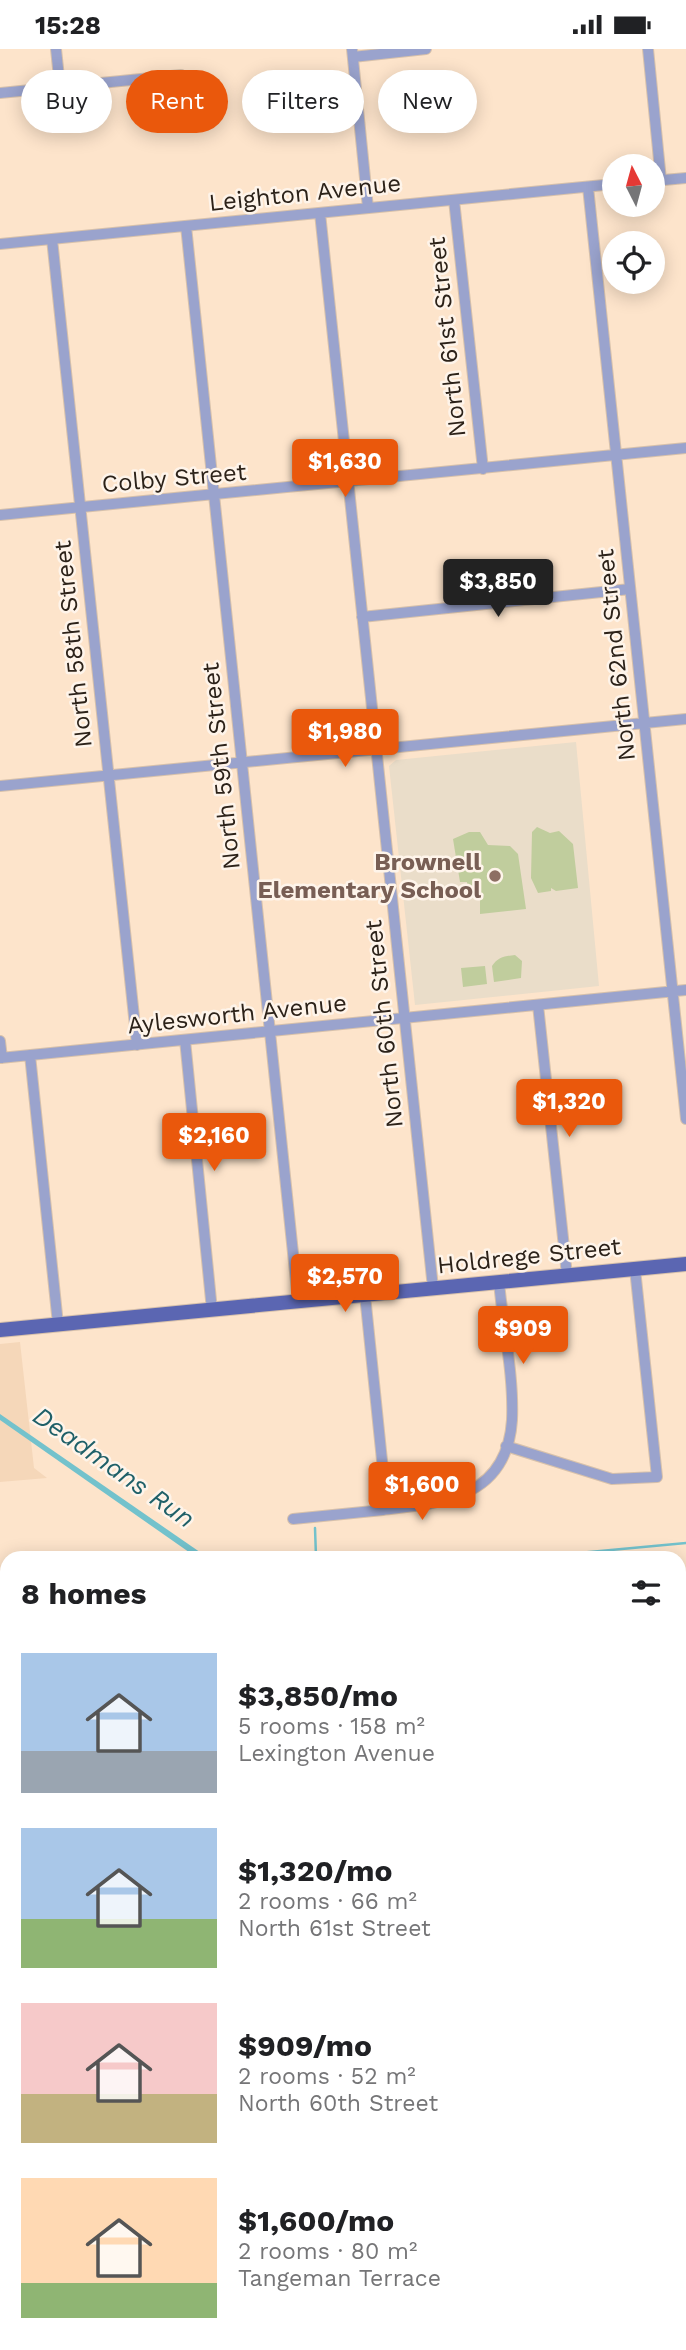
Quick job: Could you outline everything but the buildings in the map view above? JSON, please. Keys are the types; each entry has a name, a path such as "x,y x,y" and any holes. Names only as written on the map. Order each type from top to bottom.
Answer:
{"main road":[{"name":"Holdrege Street","path":"0,1330 686,1264"}],"street":[{"path":"56,49 58,70"},
{"path":"368,208 352,53 426,49"},
{"path":"648,49 655,154"},
{"path":"0,93 21,91"},
{"path":"665,179 686,178"},
{"name":"Leighton Avenue","path":"0,244 602,185"},
{"name":"North 62nd Street","path":"588,187 686,1119"},
{"name":"North 61st Street","path":"454,200 483,469"},
{"name":"North 60th Street","path":"320,213 433,1288"},
{"name":"North 59th Street","path":"186,226 298,1301"},
{"name":"North 58th Street","path":"52,239 136,1045"},
{"name":"Colby Street","path":"0,515 686,448"},
{"path":"362,617 630,589"},
{"path":"0,786 686,719"},
{"name":"Aylesworth Avenue","path":"1,1058 686,990"},
{"path":"538,1005 567,1275"},
{"path":"185,1040 212,1310"},
{"path":"0,1041 1,1058"},
{"path":"30,1055 58,1324"},
{"path":"506,1446 605,1477 620,1480 657,1477 635,1269"},
{"path":"293,1519 436,1505 462,1496 487,1478 506,1446 511,1406 499,1282"},
{"path":"365,1295 387,1509"}],"shaded area":[{"name":"Brownell Elementary School","path":"576,742 599,986 415,1005 389,766 396,760"},
{"path":"20,1342 34,1468 47,1478 0,1482 0,1344"}],"green space":[{"path":"537,827 550,833 559,831 573,844 578,888 556,891 551,888 551,891 538,893 531,878 532,832"},
{"path":"469,832 480,832 488,845 510,846 518,854 526,909 480,914 480,899 467,894 467,882 460,882 453,839"},
{"path":"515,955 522,961 521,978 494,982 494,963 502,957"},
{"path":"485,966 487,984 463,987 461,968"}],"water":[{"path":"0,1414 198,1551 187,1551 0,1420"}],"waterway":[{"path":"315,1528 316,1551"},
{"path":"600,1551 686,1543"}],"place":[{"name":"Brownell Elementary School","path":"495,876"}],"water label":[{"name":"Deadmans Run","path":"114,1467"}]}
